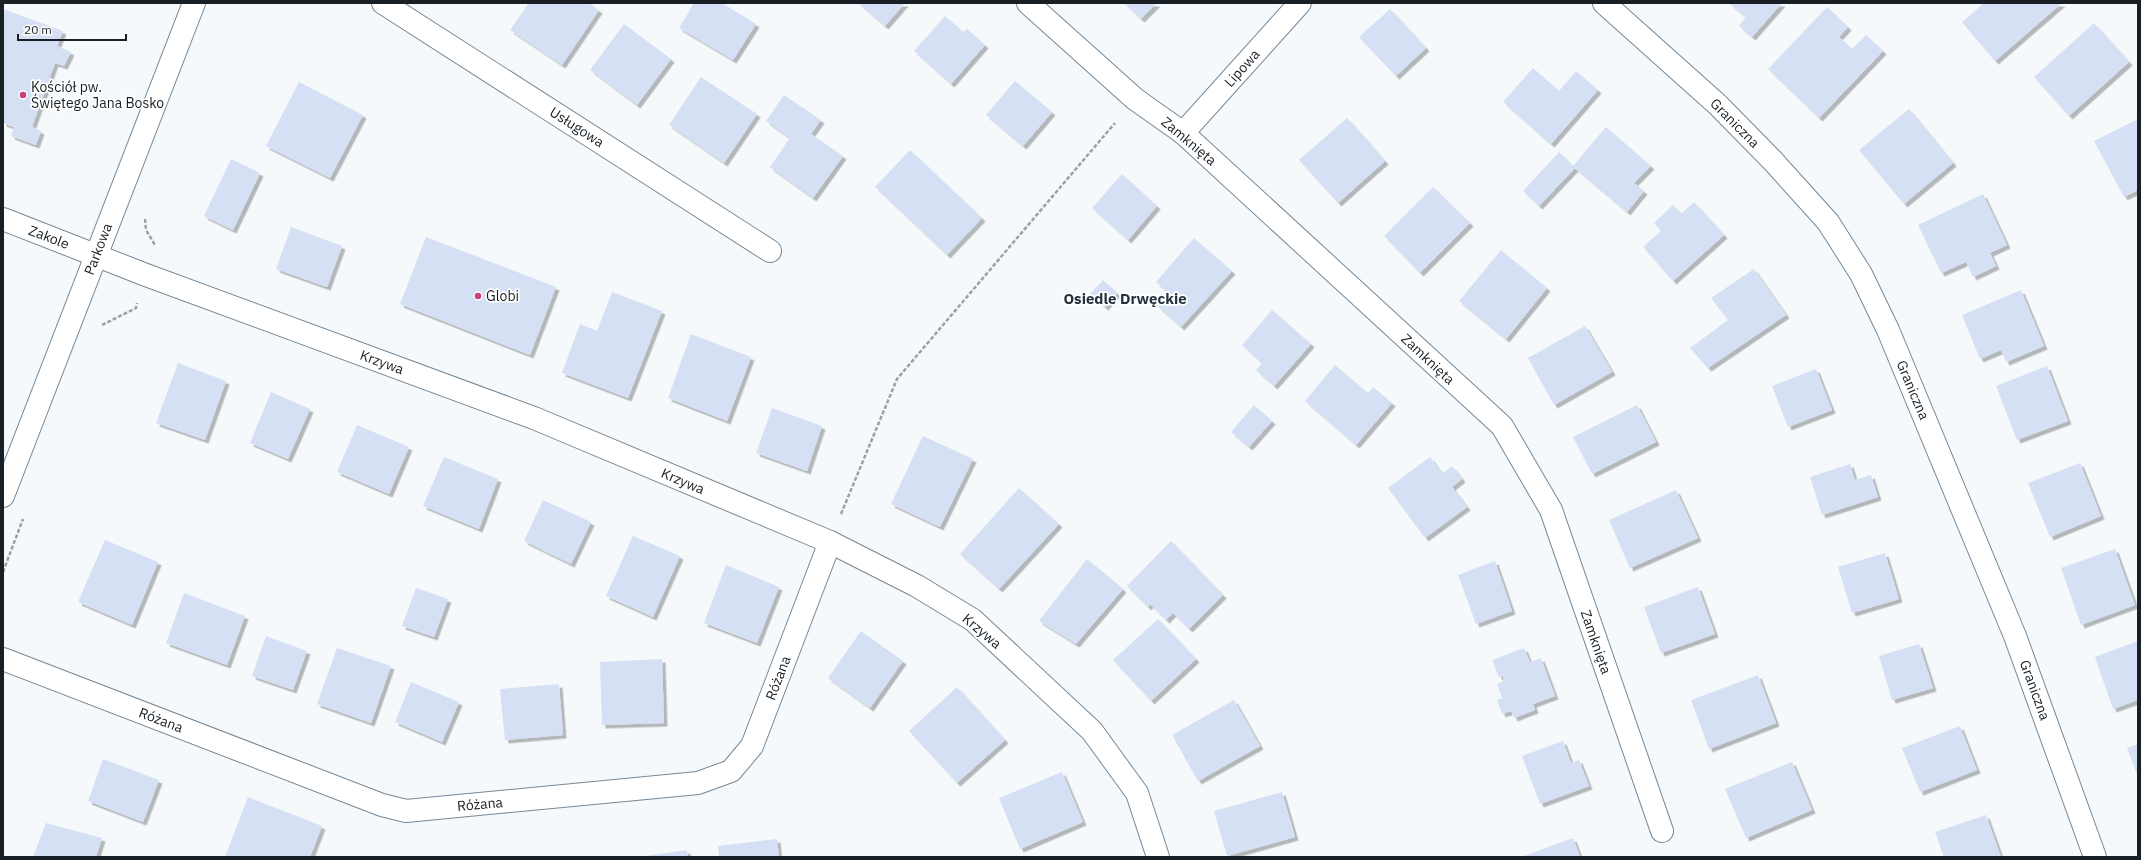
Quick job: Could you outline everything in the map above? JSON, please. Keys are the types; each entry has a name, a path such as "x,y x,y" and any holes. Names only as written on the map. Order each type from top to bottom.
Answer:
{"street":[{"name":"Parkowa","path":"3,496 194,3"},
{"name":"Usługowa","path":"383,3 770,251"},
{"name":"Zamknięta","path":"1028,3 1135,99 1183,133 1502,426 1551,510 1662,831"},
{"name":"Lipowa","path":"1183,133 1300,3"},
{"name":"Graniczna","path":"1604,3 1718,105 1773,161 1828,222 1861,274 1888,330 2015,636 2095,857"},
{"name":"Zakole","path":"3,219 96,255"},
{"name":"Krzywa","path":"96,255 534,418 830,542 916,586 973,620 1092,731 1137,793 1158,857"},
{"name":"Różana","path":"3,660 375,802 406,811 698,783 731,771 752,746 830,542"}],"path":[{"path":"830,542 897,379 1135,99"}],"building":[{"path":"529,3 589,3 599,10 562,65 510,30"},
{"path":"694,3 722,3 756,24 733,60 679,28"},
{"path":"858,3 905,3 885,26"},
{"path":"1124,3 1157,3 1141,19"},
{"path":"1729,3 1782,3 1752,37 1739,26 1746,17"},
{"path":"1984,3 2062,3 1995,61 1962,22"},
{"path":"1827,7 1848,27 1839,37 1852,49 1866,35 1883,51 1819,118 1768,69"},
{"name":"Kościół pw. Świętego Jana Bosko","path":"3,9 63,31 57,46 71,52 64,66 55,63 32,127 41,131 36,145 11,136 14,127 3,123"},
{"path":"1390,9 1426,48 1396,76 1359,37"},
{"path":"945,16 963,32 967,29 985,45 951,84 914,51"},
{"path":"2094,23 2129,62 2069,116 2034,77"},
{"path":"624,24 671,59 637,105 590,70"},
{"path":"1533,68 1559,91 1576,71 1598,90 1551,144 1503,102"},
{"path":"701,77 757,114 724,163 669,125"},
{"path":"1015,81 1052,112 1023,146 986,115"},
{"path":"299,82 363,115 330,178 266,146"},
{"path":"784,95 821,120 811,134 843,156 813,198 770,167 790,138 766,121"},
{"path":"1909,109 1953,163 1904,204 1859,150"},
{"path":"1347,118 1385,161 1338,203 1299,160"},
{"path":"2138,119 2138,190 2124,197 2094,141"},
{"path":"1606,127 1651,166 1634,183 1644,191 1627,212 1575,168 1539,206 1523,191 1559,152 1573,166"},
{"path":"910,150 982,218 947,255 875,187"},
{"path":"231,159 260,173 233,230 204,216"},
{"path":"1122,174 1157,206 1128,240 1092,208"},
{"path":"1433,187 1470,223 1420,273 1384,236"},
{"path":"1983,194 2007,245 1990,253 1996,266 1973,277 1966,262 1941,273 1918,225"},
{"path":"1694,202 1724,235 1673,281 1643,247 1661,231 1654,223 1673,205 1681,214"},
{"path":"291,227 342,246 327,287 276,269"},
{"name":"Globi","path":"426,237 556,287 530,355 400,304"},
{"path":"1194,238 1232,271 1181,327 1158,307 1170,295 1156,282"},
{"path":"1501,250 1547,288 1506,339 1459,301"},
{"path":"1754,269 1786,315 1708,368 1690,348 1728,320 1711,298"},
{"path":"1103,280 1117,293 1105,307 1090,294"},
{"path":"2021,290 2044,346 2006,362 2001,350 1980,359 1962,315"},
{"path":"612,292 662,311 628,398 562,373 580,324 597,331"},
{"path":"1272,310 1311,344 1274,386 1256,370 1262,363 1242,345"},
{"path":"1585,326 1612,372 1554,405 1528,358"},
{"path":"691,334 751,357 727,421 668,398"},
{"path":"178,363 226,381 205,440 156,423"},
{"path":"1335,365 1368,393 1373,387 1392,403 1356,445 1305,401"},
{"path":"2047,366 2068,421 2017,440 1996,386"},
{"path":"1816,369 1832,410 1788,427 1772,386"},
{"path":"271,392 310,409 288,459 250,443"},
{"path":"1254,405 1272,421 1249,447 1231,432"},
{"path":"1637,405 1656,442 1592,474 1573,437"},
{"path":"772,408 822,426 807,471 756,453"},
{"path":"357,425 409,447 389,494 337,472"},
{"path":"923,436 973,459 940,527 891,504"},
{"path":"444,457 498,479 479,529 423,506"},
{"path":"1430,457 1442,474 1452,466 1462,479 1452,487 1467,507 1425,538 1388,488"},
{"path":"2080,463 2101,516 2050,537 2028,483"},
{"path":"1850,464 1855,480 1871,475 1878,497 1822,515 1810,477"},
{"path":"1019,488 1059,524 999,589 960,554"},
{"path":"1676,490 1698,538 1630,568 1609,520"},
{"path":"543,500 591,522 571,564 524,541"},
{"path":"633,536 680,556 653,617 606,596"},
{"path":"105,540 158,562 132,625 78,602"},
{"path":"1171,541 1223,595 1189,629 1173,613 1166,620 1150,604 1148,607 1127,586"},
{"path":"2115,549 2135,605 2081,625 2061,568"},
{"path":"1885,553 1899,599 1852,613 1838,567"},
{"path":"1087,559 1123,589 1076,644 1039,621"},
{"path":"1495,561 1512,611 1476,624 1458,575"},
{"path":"726,565 779,587 757,643 704,623"},
{"path":"1698,587 1715,634 1661,653 1644,607"},
{"path":"416,588 448,599 434,637 402,626"},
{"path":"184,593 245,616 227,665 166,643"},
{"path":"1158,619 1196,659 1151,701 1113,660"},
{"path":"861,631 903,661 870,708 828,678"},
{"path":"266,636 307,651 293,690 252,676"},
{"path":"2138,641 2138,700 2113,709 2095,657"},
{"path":"1919,644 1933,688 1892,700 1879,656"},
{"path":"337,648 391,666 371,723 317,704"},
{"path":"1524,648 1530,662 1541,658 1555,696 1533,704 1535,710 1514,718 1511,711 1502,714 1497,700 1502,698 1497,684 1504,681 1503,676 1499,677 1492,660"},
{"path":"662,659 664,723 602,725 600,662"},
{"path":"1758,675 1776,723 1709,749 1691,700"},
{"path":"411,682 459,702 442,742 395,722"},
{"path":"559,684 563,735 505,740 500,689"},
{"path":"957,687 1005,740 957,783 909,731"},
{"path":"1234,700 1260,746 1198,781 1172,735"},
{"path":"1960,726 1977,770 1920,792 1902,748"},
{"path":"1563,741 1571,763 1579,760 1589,786 1540,804 1522,756"},
{"path":"2138,744 2138,777 2127,748"},
{"path":"103,759 159,780 143,822 88,801"},
{"path":"1792,762 1812,810 1746,838 1725,789"},
{"path":"1062,772 1083,822 1020,849 999,798"},
{"path":"1282,792 1295,837 1227,856 1214,811"},
{"path":"248,797 322,826 310,857 225,857"},
{"path":"1986,815 2001,857 1944,857 1935,832"},
{"path":"46,823 102,838 96,857 33,857"},
{"path":"1573,838 1580,857 1521,857"},
{"path":"777,839 779,857 719,857 718,846"},
{"path":"687,850 688,857 645,857 645,856"}],"place":[{"name":"Kościół pw. Świętego Jana Bosko","path":"23,95"},
{"name":"Globi","path":"478,296"}],"district":[{"name":"Osiedle Drwęckie","path":"1125,298"}]}
